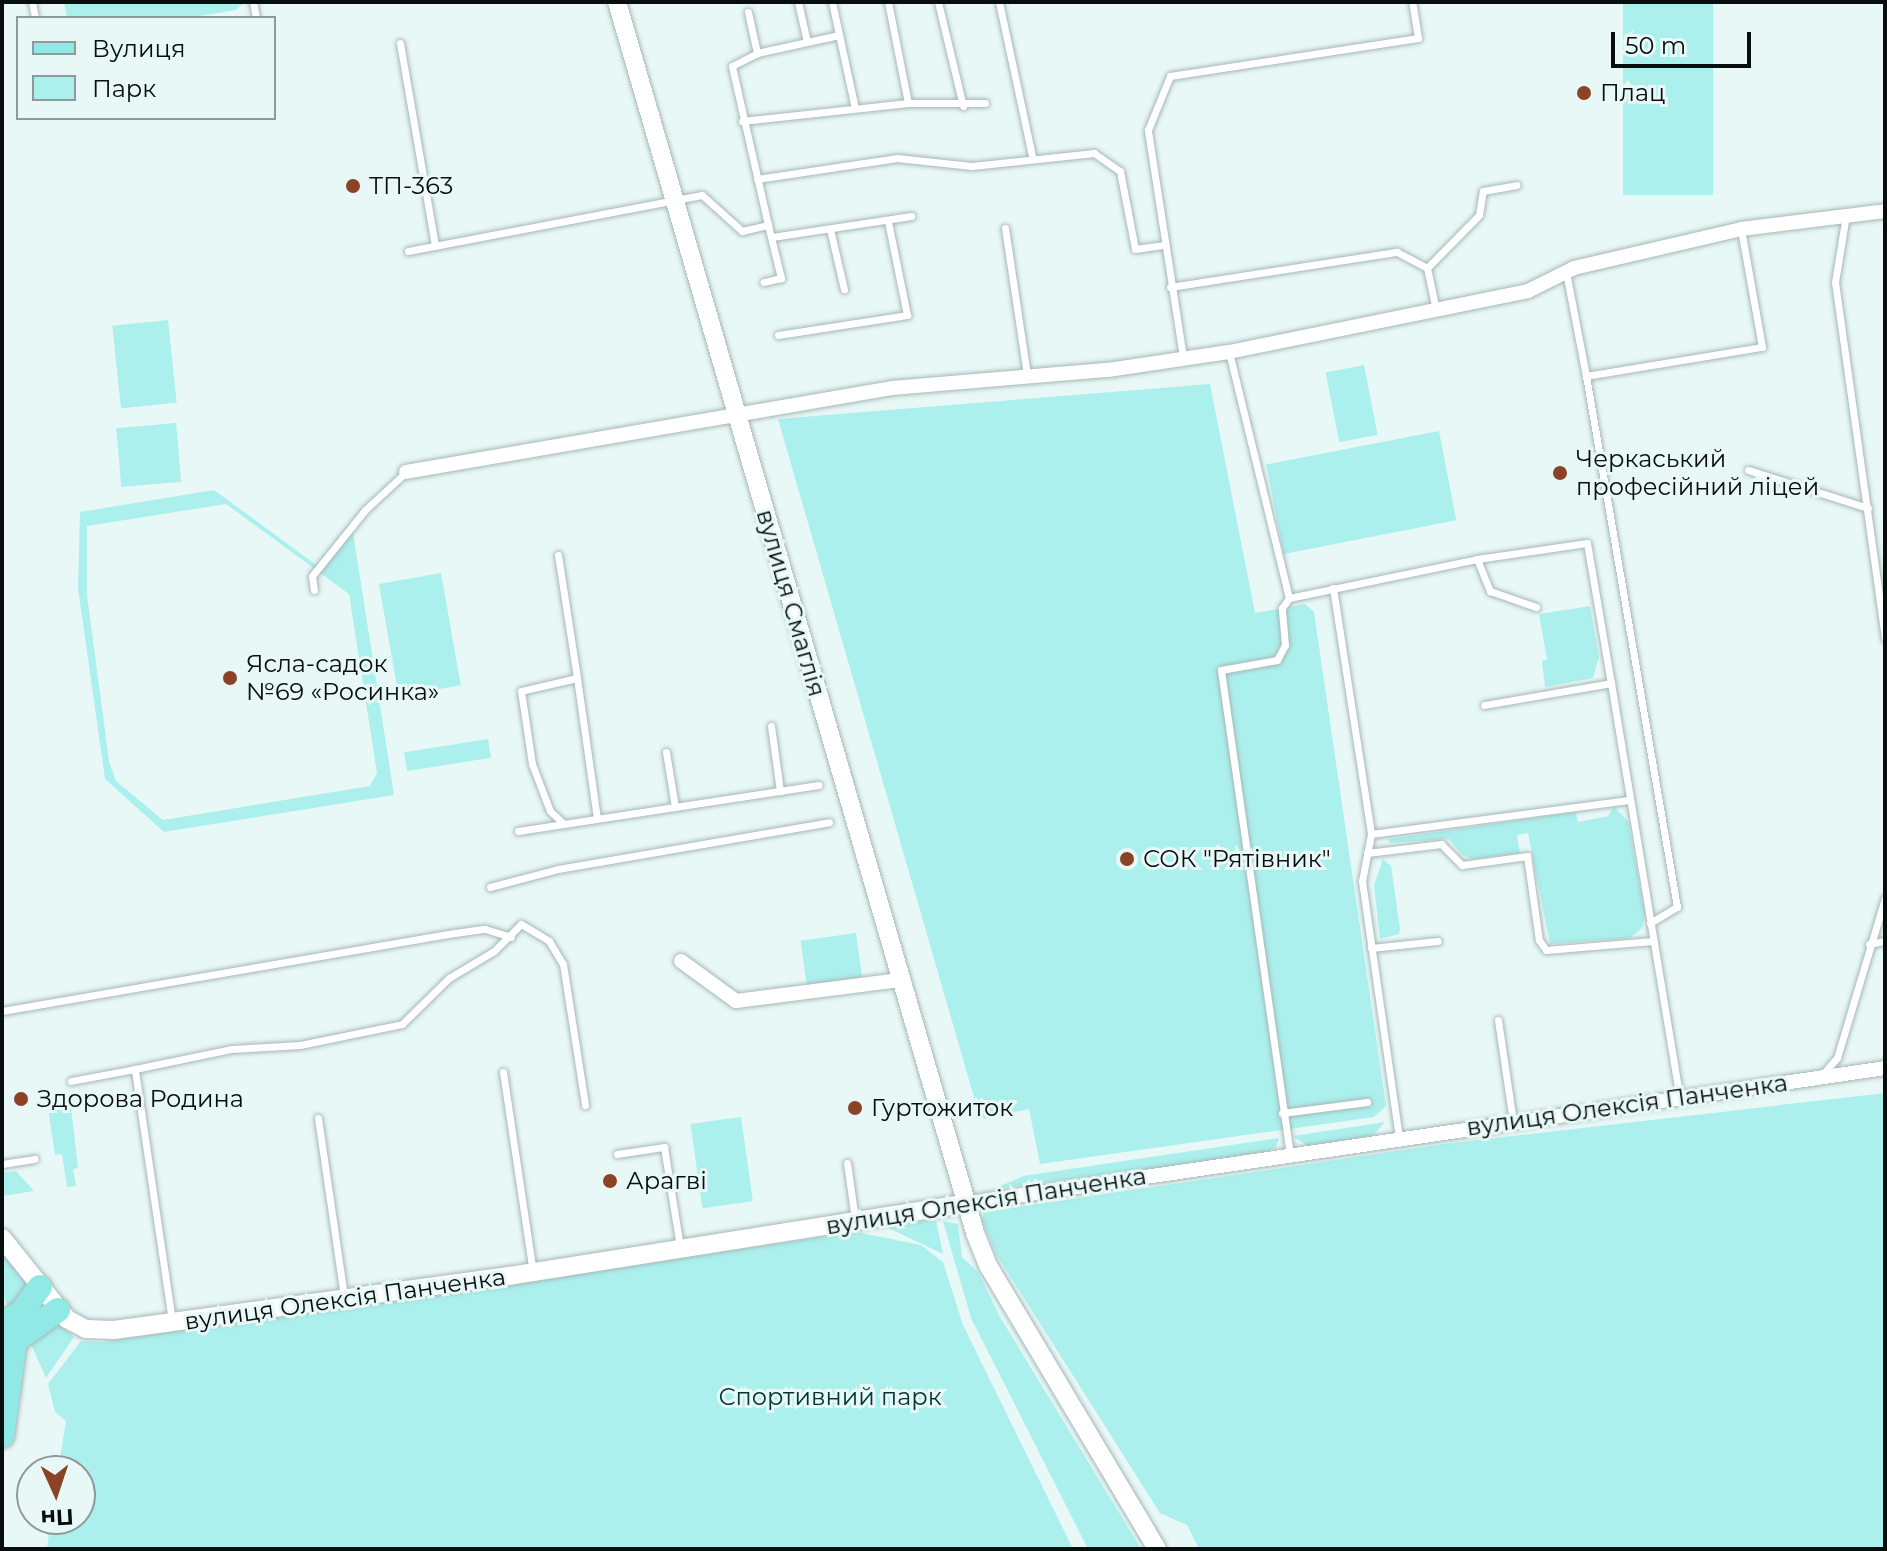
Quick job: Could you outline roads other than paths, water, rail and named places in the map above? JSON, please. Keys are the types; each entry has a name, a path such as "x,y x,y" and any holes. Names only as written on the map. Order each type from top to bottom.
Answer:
{"main road":[{"path":"2,1323 21,1313 40,1287"},
{"path":"2,1436 6,1383 15,1341 58,1310"}],"street":[{"name":"вулиця Смаглія","path":"617,2 900,980 989,1267 1157,1549"},
{"path":"406,472 892,388 1027,378 1229,352 1528,291 1566,272 1741,229 1846,213 1885,211"},
{"path":"681,961 736,1001 900,980"},
{"name":"вулиця Олексія Панченка","path":"58,1310 86,1329 173,1323 533,1272 1399,1138 1885,1068"},
{"path":"2,1238 58,1310"}],"lane":[{"path":"798,2 807,42"},
{"path":"832,2 855,108"},
{"path":"888,2 908,103"},
{"path":"938,2 963,106"},
{"path":"999,2 1032,156"},
{"path":"1183,357 1163,245 1148,130 1170,76 1418,38 1412,2"},
{"path":"748,12 757,53"},
{"path":"763,282 781,278 742,121 732,66 757,53 839,35"},
{"path":"400,43 435,246"},
{"path":"742,121 908,103 963,106 985,103"},
{"path":"757,179 897,158 972,166 1032,156 1102,155 1120,171 1135,249 1163,245"},
{"path":"1427,268 1479,215 1483,191 1516,185"},
{"path":"408,251 702,195 742,231 768,225"},
{"path":"1846,213 1835,282 1885,639"},
{"path":"772,237 888,222 911,216"},
{"path":"778,335 907,315 888,222"},
{"path":"1005,228 1027,378"},
{"path":"830,229 844,289"},
{"path":"1586,376 1762,347 1741,229"},
{"path":"1170,287 1397,252 1427,268 1436,310"},
{"path":"1566,272 1677,907 1650,923"},
{"path":"1229,352 1289,598"},
{"path":"1748,470 1868,508"},
{"path":"314,590 312,576 365,510 406,472"},
{"path":"1290,1155 1221,670 1277,660 1285,645 1282,608 1289,598 1477,559 1587,543 1680,1099"},
{"path":"558,555 597,819"},
{"path":"1477,559 1490,591 1536,607"},
{"path":"1333,588 1371,834 1362,881 1399,1138"},
{"path":"564,824 550,811 532,764 521,691 577,678"},
{"path":"1484,705 1611,683"},
{"path":"771,726 780,791"},
{"path":"666,752 675,807"},
{"path":"518,831 819,785"},
{"path":"1371,834 1629,800"},
{"path":"490,887 558,869 829,822"},
{"path":"1367,853 1441,844 1462,865 1527,856 1538,933 1546,950 1653,941"},
{"path":"1821,1077 1837,1058 1885,898"},
{"path":"71,1081 402,1024 449,978 511,937 521,924 549,941 561,959 585,1105"},
{"path":"2,1011 455,933 485,929 511,937"},
{"path":"1371,948 1438,941"},
{"path":"1869,944 1885,941"},
{"path":"1498,1020 1513,1122"},
{"path":"135,1069 173,1323"},
{"path":"503,1072 533,1272"},
{"path":"1282,1113 1367,1102"},
{"path":"318,1118 344,1297"},
{"path":"617,1154 664,1147 681,1249"},
{"path":"2,1164 35,1159"},
{"path":"847,1163 855,1222"}],"place":[{"name":"Плац","path":"1584,93"},
{"name":"ТП-363","path":"353,186"},
{"name":"Черкаський професійний ліцей","path":"1560,473"},
{"name":"Ясла-садок №69 «Росинка»","path":"230,678"},
{"name":"СОК \"Рятівник\"","path":"1127,859"},
{"name":"Здорова Родина","path":"21,1099"},
{"name":"Гуртожиток","path":"855,1108"},
{"name":"Арагві","path":"610,1181"}],"park label":[{"name":"Спортивний парк","path":"830,1397"}]}
